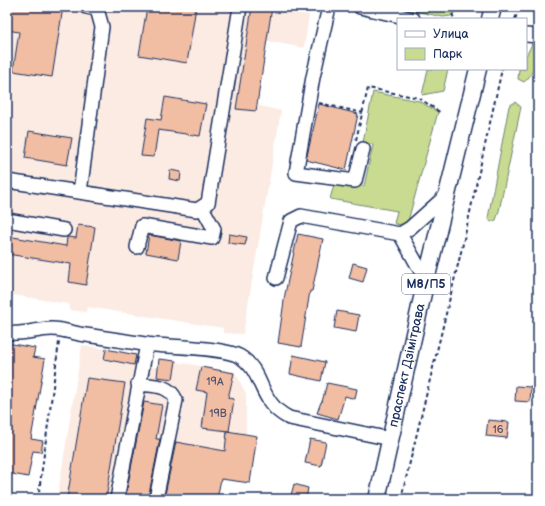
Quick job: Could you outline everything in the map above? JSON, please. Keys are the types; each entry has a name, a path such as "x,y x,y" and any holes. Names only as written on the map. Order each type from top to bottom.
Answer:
{"main road":[{"path":"490,18 493,7"},
{"name":"праспект Дзімітрава","path":"377,499 426,280 478,70"}],"street":[{"path":"80,192 102,27 97,9 86,7"},
{"path":"7,181 197,210 208,203 240,7"},
{"path":"329,7 309,101 296,173 355,181 362,149"},
{"path":"360,7 409,18"},
{"path":"527,35 538,36"},
{"path":"276,278 291,221 300,216 400,234 410,228 448,194"},
{"path":"137,247 142,226 212,238 214,229 202,207"},
{"path":"7,220 64,230"},
{"path":"400,234 426,280"},
{"path":"7,333 20,334 52,329 147,344 224,352 238,356 247,362 256,374 270,403 277,412 289,418 391,439"},
{"path":"117,499 138,384 147,344"},
{"path":"138,384 167,388 173,392 176,400 156,499"}],"path":[{"path":"450,7 454,18"},
{"path":"515,18 520,7"},
{"path":"401,499 462,248 502,70"},
{"path":"362,149 355,146 368,88 419,98 440,113"},
{"path":"309,101 363,112"},
{"path":"38,499 60,330"}],"shaded area":[{"path":"7,7 277,7 277,10 309,15 304,48 267,41 257,105 281,111 243,334 223,333 223,328 87,307 86,312 69,310 69,304 7,294"},
{"path":"82,345 137,354 134,363 158,368 159,359 235,372 246,394 246,434 257,436 250,483 221,479 217,499 57,499"}],"green space":[{"path":"396,7 460,7 451,16 443,17"},
{"path":"532,44 538,46 533,71 524,82 518,79 519,70 527,70 527,54"},
{"path":"428,70 448,70 443,91 422,95"},
{"path":"373,92 419,101 438,112 408,221 399,225 394,223 397,211 330,199 335,181 364,186 373,145 363,142"},
{"path":"515,102 521,107 499,211 496,220 491,222 488,218 509,106"}],"building":[{"path":"7,7 63,7 52,77 13,71 19,32 7,30"},
{"path":"147,7 196,7 187,63 139,55"},
{"path":"252,7 272,7 256,111 236,109"},
{"path":"165,97 206,104 200,136 158,130 154,157 141,156 147,118 161,120"},
{"path":"319,104 358,114 346,170 306,160"},
{"path":"29,131 72,138 67,165 25,158"},
{"path":"170,170 181,172 180,181 169,179"},
{"path":"78,225 95,227 86,285 69,282 71,264 7,254 7,236 66,246 67,237 76,238"},
{"path":"229,234 247,237 245,245 228,243"},
{"path":"298,234 323,239 312,291 310,291 301,347 278,343 285,294"},
{"path":"149,235 181,241 178,259 146,253"},
{"path":"353,263 367,267 363,282 349,278"},
{"path":"337,311 359,315 356,332 334,328"},
{"path":"7,343 35,348 33,357 45,359 31,439 43,441 41,452 33,451 28,477 7,473"},
{"path":"106,349 136,355 134,365 104,359"},
{"path":"293,355 325,362 321,381 290,374"},
{"path":"159,359 176,361 173,379 157,377"},
{"path":"201,367 234,373 228,398 234,399 229,431 202,428 207,392 196,390"},
{"path":"87,378 125,383 106,499 67,499"},
{"path":"327,383 357,389 355,399 345,396 338,419 317,413 322,402"},
{"path":"516,386 531,387 530,402 515,401"},
{"path":"144,402 162,405 156,439 160,439 148,499 125,499"},
{"path":"488,420 509,422 507,438 486,436"},
{"path":"227,431 257,436 250,483 221,479 217,499 164,499 176,442 225,451"},
{"path":"310,439 326,442 321,466 305,463"},
{"path":"294,484 308,488 306,499 290,499"}]}
